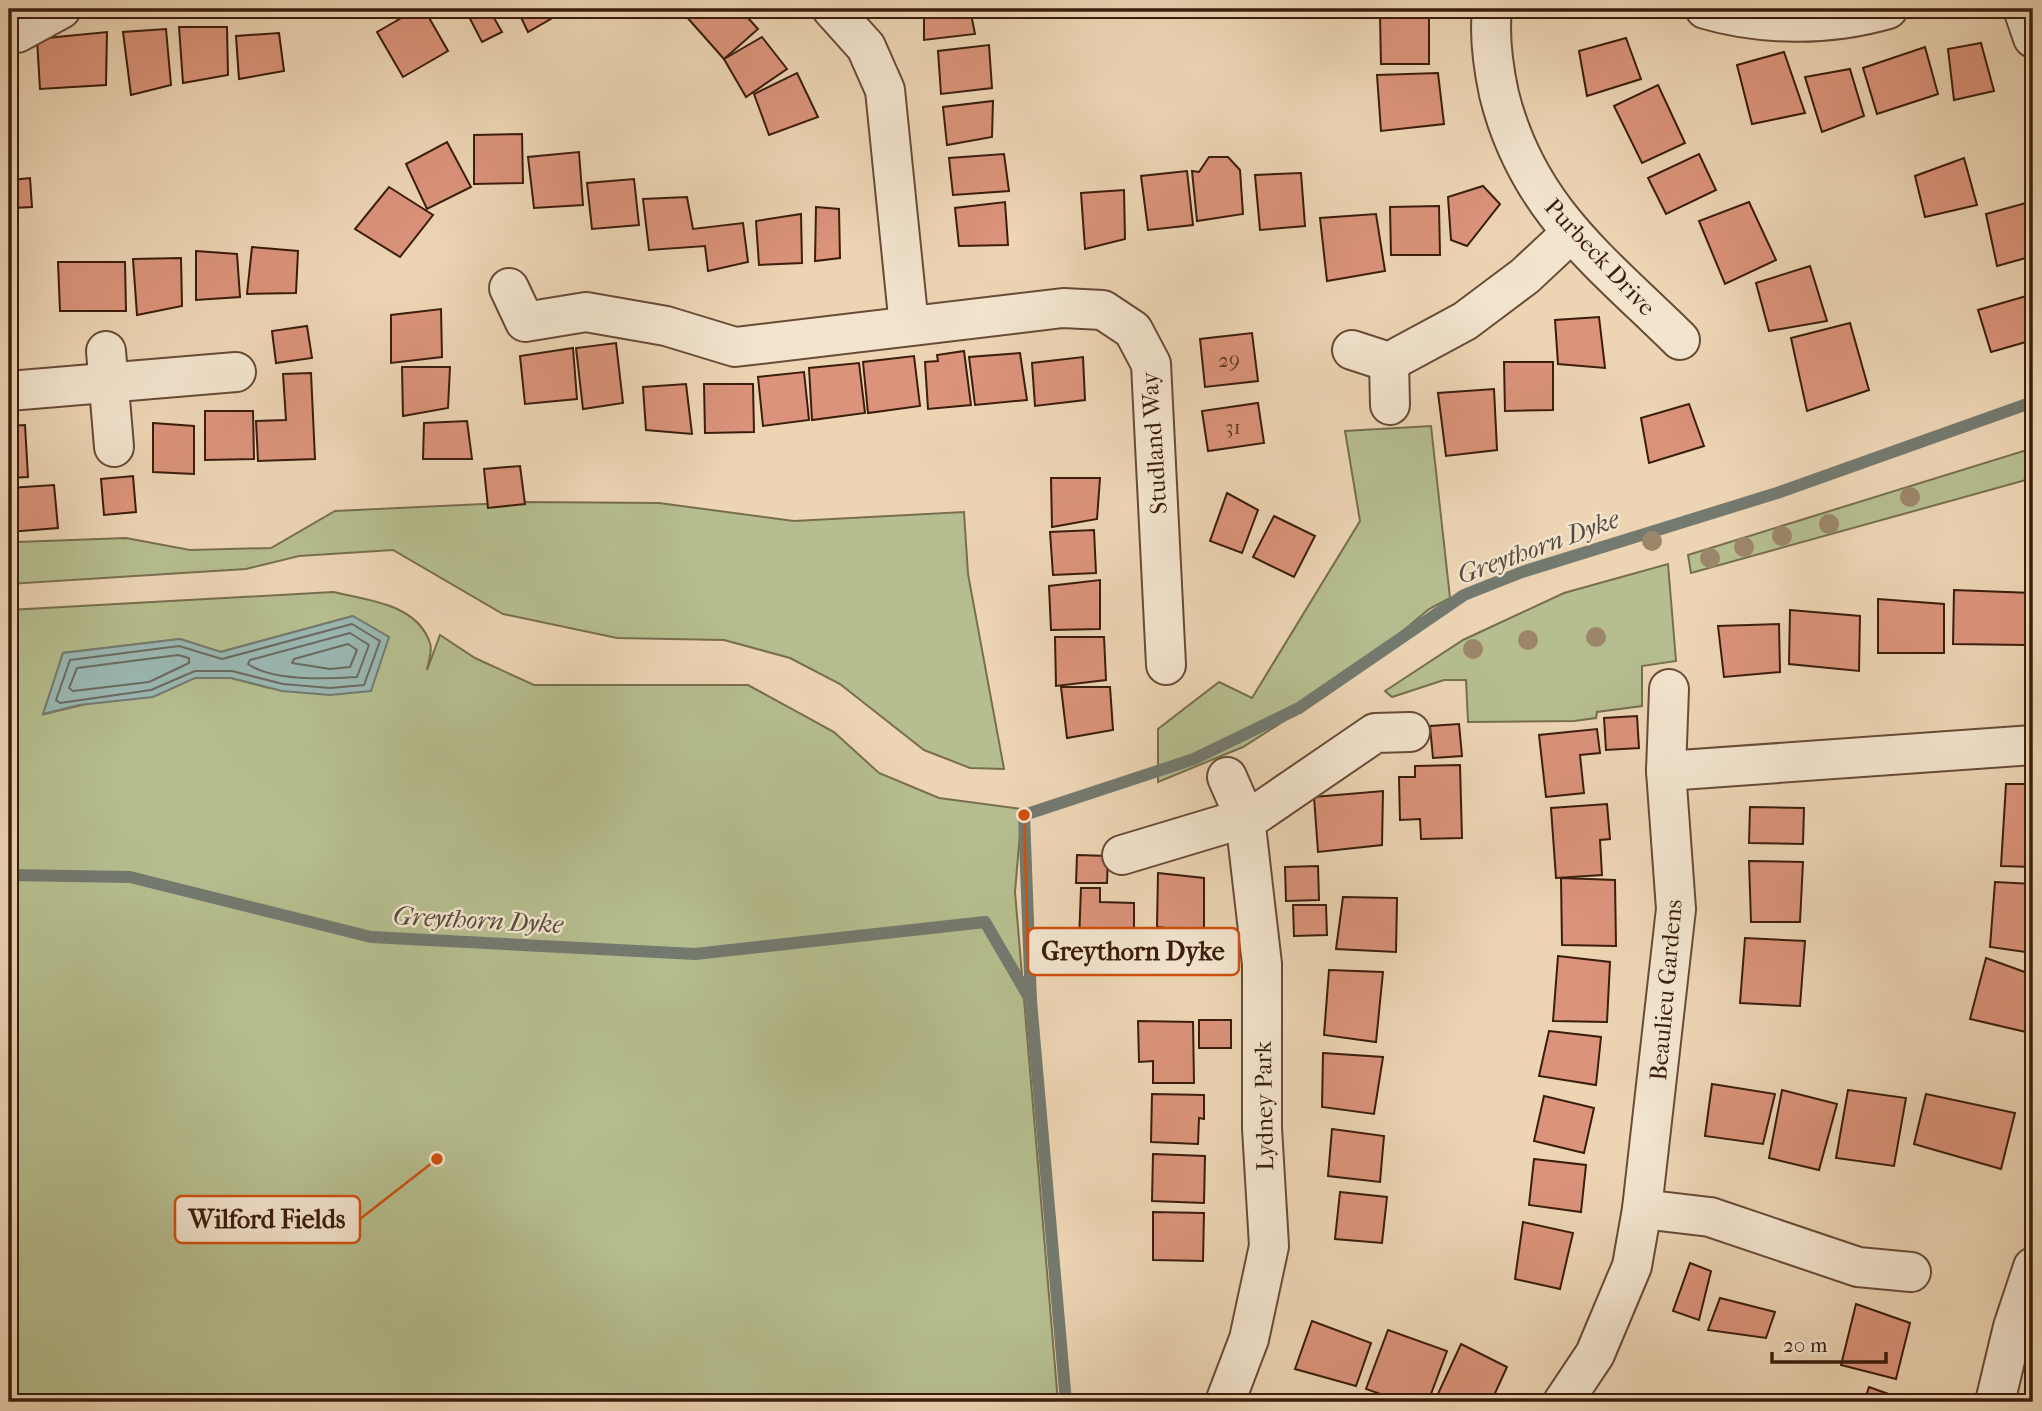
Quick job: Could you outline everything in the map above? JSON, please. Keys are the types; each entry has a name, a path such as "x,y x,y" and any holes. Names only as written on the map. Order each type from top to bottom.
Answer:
{"street":[{"path":"9,34 17,33 61,9"},
{"name":"Purbeck Drive","path":"1492,9 1494,72 1508,129 1535,186 1571,233 1679,340"},
{"path":"1705,9 1733,17 1801,22 1888,9"},
{"path":"2023,9 2033,38"},
{"path":"843,12 866,47 885,90 909,326"},
{"path":"1352,350 1390,362 1465,321 1525,276 1571,233"},
{"name":"Studland Way","path":"509,288 525,322 586,312 666,326 735,347 1063,308 1104,310 1133,330 1151,364 1166,665"},
{"path":"1390,362 1390,405"},
{"path":"9,391 108,367 236,372"},
{"path":"108,367 114,447"},
{"name":"Beaulieu Gardens","path":"1563,1402 1595,1354 1632,1266 1642,1209 1676,909 1666,771 1669,689"},
{"path":"1122,855 1240,819 1376,733 1410,732"},
{"path":"1666,771 2033,745"},
{"name":"Lydney Park","path":"1225,1402 1249,1339 1269,1246 1262,1128 1262,964 1240,819 1227,777"},
{"path":"1642,1209 1710,1217 1858,1267 1911,1272"},
{"path":"1995,1402 2013,1327 2033,1267"}],"green space":[{"path":"1431,426 1450,598 1429,609 1330,692 1243,747 1158,782 1158,729 1219,682 1252,698 1360,521 1345,431"},
{"path":"2033,448 2033,478 1691,573 1688,555"},
{"path":"525,502 659,503 794,521 964,512 968,574 1004,769 970,768 924,750 840,684 790,658 724,640 617,638 503,614 393,550 299,556 246,569 9,584 9,539 17,542 126,538 190,550 271,548 335,511"},
{"path":"1668,564 1676,661 1642,666 1642,706 1597,712 1596,718 1574,721 1468,722 1466,680 1444,680 1392,697 1385,691 1463,640 1564,593"},
{"path":"333,592 376,601 403,612 414,620 424,630 431,646 427,670 440,635 475,658 534,685 748,685 834,732 879,773 939,798 1022,809 1015,892 1058,1402 9,1402 9,610","holes":["353,616 269,688 231,678 195,678 44,714 63,653 180,639 220,652"]}],"water":[{"path":"353,616 389,637 371,691 330,695 282,691 231,678 195,678 153,697 79,705 43,714 63,653 180,639 221,652"}],"building":[{"path":"417,9 424,9 448,51 403,77 377,32"},
{"path":"474,9 489,9 502,32 482,42 467,13"},
{"path":"517,9 568,9 528,32"},
{"path":"692,9 740,9 758,29 724,59 685,15"},
{"path":"924,9 970,9 975,34 924,40"},
{"path":"1429,15 1429,64 1381,64 1380,16"},
{"path":"179,27 227,27 228,75 183,83"},
{"path":"166,29 171,85 131,95 123,32"},
{"path":"107,32 106,85 40,89 37,39"},
{"path":"279,33 284,71 239,79 236,36"},
{"path":"762,37 787,69 746,97 724,59"},
{"path":"1626,38 1641,79 1587,96 1579,51"},
{"path":"1981,43 1994,91 1954,100 1948,49"},
{"path":"989,45 992,88 941,94 938,51"},
{"path":"1925,47 1938,94 1877,114 1863,68"},
{"path":"1784,52 1805,113 1752,124 1737,65"},
{"path":"1850,69 1864,116 1822,132 1805,77"},
{"path":"797,73 818,117 769,135 754,94"},
{"path":"1438,73 1444,124 1381,131 1377,75"},
{"path":"1658,85 1685,143 1642,163 1614,106"},
{"path":"993,101 992,137 947,145 943,107"},
{"path":"522,134 523,183 474,184 474,135"},
{"path":"447,142 471,187 427,209 406,164"},
{"path":"579,152 583,205 534,208 528,157"},
{"path":"1004,154 1009,191 953,195 949,158"},
{"path":"1699,154 1716,190 1666,214 1648,178"},
{"path":"1209,157 1228,157 1240,170 1243,214 1197,221 1192,171 1199,172"},
{"path":"1964,158 1977,205 1925,217 1915,176"},
{"path":"1187,171 1193,225 1148,230 1141,176"},
{"path":"1301,173 1305,226 1260,230 1255,175"},
{"path":"30,178 32,207 14,208 12,180"},
{"path":"634,179 639,225 592,229 587,183"},
{"path":"1483,186 1500,204 1467,246 1451,240 1448,197"},
{"path":"389,187 433,215 400,257 355,229"},
{"path":"1124,190 1125,239 1085,249 1081,193"},
{"path":"687,197 693,229 743,223 748,262 708,271 705,246 649,250 643,199"},
{"path":"2033,201 2033,256 1997,266 1986,214"},
{"path":"1005,202 1008,245 959,246 955,208"},
{"path":"1749,202 1776,260 1725,284 1699,221"},
{"path":"1439,206 1440,255 1391,255 1390,207"},
{"path":"816,207 839,209 840,258 815,261"},
{"path":"801,214 802,263 759,265 756,221"},
{"path":"1376,214 1385,271 1327,281 1320,218"},
{"path":"252,247 298,251 296,293 247,294"},
{"path":"196,251 237,254 240,297 196,300"},
{"path":"181,258 182,306 137,315 133,259"},
{"path":"58,262 125,262 126,311 60,311"},
{"path":"1810,266 1827,321 1769,331 1756,283"},
{"path":"2033,294 2033,340 1991,352 1978,310"},
{"path":"441,309 442,357 391,363 391,315"},
{"path":"1599,317 1605,368 1558,364 1555,320"},
{"path":"1850,323 1869,390 1807,411 1791,338"},
{"path":"307,326 312,358 276,363 272,331"},
{"path":"1252,333 1258,381 1205,387 1200,339"},
{"path":"616,343 623,403 583,409 576,348"},
{"path":"573,348 577,399 525,404 520,356"},
{"path":"964,351 971,405 928,409 925,362 938,361 937,355"},
{"path":"1020,353 1027,400 975,405 969,357"},
{"path":"914,356 920,406 868,413 863,362"},
{"path":"1083,357 1085,400 1035,406 1032,363"},
{"path":"1504,362 1553,362 1553,410 1505,411"},
{"path":"859,363 865,413 812,420 809,368"},
{"path":"402,367 450,367 448,408 403,416"},
{"path":"804,372 809,420 763,426 758,377"},
{"path":"311,373 315,459 258,461 256,421 286,420 283,374"},
{"path":"686,384 692,434 646,430 643,387"},
{"path":"704,384 753,384 754,432 705,433"},
{"path":"1494,389 1497,450 1446,456 1438,393"},
{"path":"1258,403 1264,443 1208,451 1202,411"},
{"path":"1689,404 1704,446 1649,463 1641,418"},
{"path":"205,411 253,411 254,459 205,460"},
{"path":"467,421 472,459 423,459 424,423"},
{"path":"153,423 194,426 194,474 153,472"},
{"path":"25,425 28,477 9,478 9,426"},
{"path":"520,466 525,504 488,508 484,469"},
{"path":"133,476 136,512 104,515 101,479"},
{"path":"1051,478 1100,478 1097,519 1052,527"},
{"path":"54,485 58,528 9,532 9,488"},
{"path":"1227,493 1258,510 1242,553 1210,541"},
{"path":"1274,516 1315,536 1294,577 1253,557"},
{"path":"1094,530 1096,573 1053,575 1050,532"},
{"path":"1100,580 1100,629 1051,630 1049,586"},
{"path":"1954,590 2032,593 2025,645 1953,644"},
{"path":"1878,599 1944,604 1944,653 1878,653"},
{"path":"1790,610 1860,616 1859,671 1789,664"},
{"path":"1779,624 1780,672 1724,677 1718,626"},
{"path":"1055,637 1104,637 1106,680 1056,686"},
{"path":"1061,687 1110,687 1113,730 1067,738"},
{"path":"1637,716 1639,748 1606,750 1604,718"},
{"path":"1459,724 1462,756 1433,758 1430,726"},
{"path":"1597,729 1600,753 1580,755 1584,793 1546,797 1539,735"},
{"path":"1460,765 1462,838 1421,839 1420,819 1400,820 1399,777 1415,777 1415,766"},
{"path":"2006,784 2033,784 2033,867 2001,866"},
{"path":"1383,791 1382,845 1318,852 1314,797"},
{"path":"1607,804 1610,839 1600,840 1602,875 1556,878 1551,808"},
{"path":"1750,807 1804,808 1803,844 1749,843"},
{"path":"1077,855 1108,856 1107,883 1076,883"},
{"path":"1749,861 1803,862 1800,922 1751,922"},
{"path":"1318,866 1319,900 1286,901 1285,867"},
{"path":"1158,873 1204,878 1204,932 1157,927"},
{"path":"1561,878 1615,880 1616,946 1562,945"},
{"path":"1995,882 2033,884 2033,953 1990,947"},
{"path":"1081,888 1100,888 1100,902 1134,903 1134,943 1079,941"},
{"path":"1343,897 1397,898 1396,952 1336,949"},
{"path":"1293,905 1326,905 1327,935 1294,936"},
{"path":"1745,938 1805,941 1800,1006 1740,1003"},
{"path":"1558,956 1610,962 1607,1022 1553,1021"},
{"path":"1986,958 2033,975 2033,1003 2026,1032 1970,1019"},
{"path":"1329,970 1383,972 1376,1042 1324,1035"},
{"path":"1199,1020 1231,1020 1231,1048 1199,1048"},
{"path":"1138,1021 1193,1022 1194,1083 1153,1083 1153,1061 1139,1062"},
{"path":"1549,1031 1601,1037 1596,1085 1539,1076"},
{"path":"1323,1053 1383,1057 1374,1114 1322,1107"},
{"path":"1712,1084 1775,1094 1763,1144 1705,1136"},
{"path":"1782,1090 1837,1104 1819,1170 1769,1158"},
{"path":"1848,1090 1906,1098 1894,1166 1836,1158"},
{"path":"1152,1094 1204,1095 1204,1119 1199,1118 1198,1144 1151,1142"},
{"path":"1926,1094 2015,1113 2001,1169 1914,1144"},
{"path":"1544,1096 1594,1108 1584,1153 1534,1141"},
{"path":"1332,1129 1384,1136 1380,1182 1328,1176"},
{"path":"1153,1154 1205,1156 1204,1203 1152,1201"},
{"path":"1534,1159 1586,1165 1581,1212 1529,1205"},
{"path":"1340,1192 1387,1197 1382,1243 1335,1239"},
{"path":"1153,1212 1204,1213 1203,1261 1153,1260"},
{"path":"1523,1222 1573,1233 1560,1289 1515,1279"},
{"path":"1690,1263 1711,1271 1699,1320 1673,1311"},
{"path":"1720,1298 1775,1312 1766,1338 1708,1330"},
{"path":"1856,1304 1910,1323 1896,1379 1841,1365"},
{"path":"1312,1321 1371,1343 1356,1386 1295,1369"},
{"path":"1388,1330 1447,1351 1428,1402 1403,1402 1366,1389"},
{"path":"1461,1344 1507,1367 1491,1402 1449,1402 1437,1396"},
{"path":"1869,1387 1911,1402 1864,1402"}],"waterway":[{"name":"Greythorn Dyke","path":"9,875 130,877 371,937 695,954 985,922 1031,1001 1024,815 1194,759 1299,708 1464,595 1522,572 1777,493 2033,402"},
{"name":"Greythorn Dyke","path":"1031,1001 1066,1402"}],"place":[{"name":"Greythorn Dyke","path":"1024,815"},
{"name":"Wilford Fields","path":"437,1159"}]}
